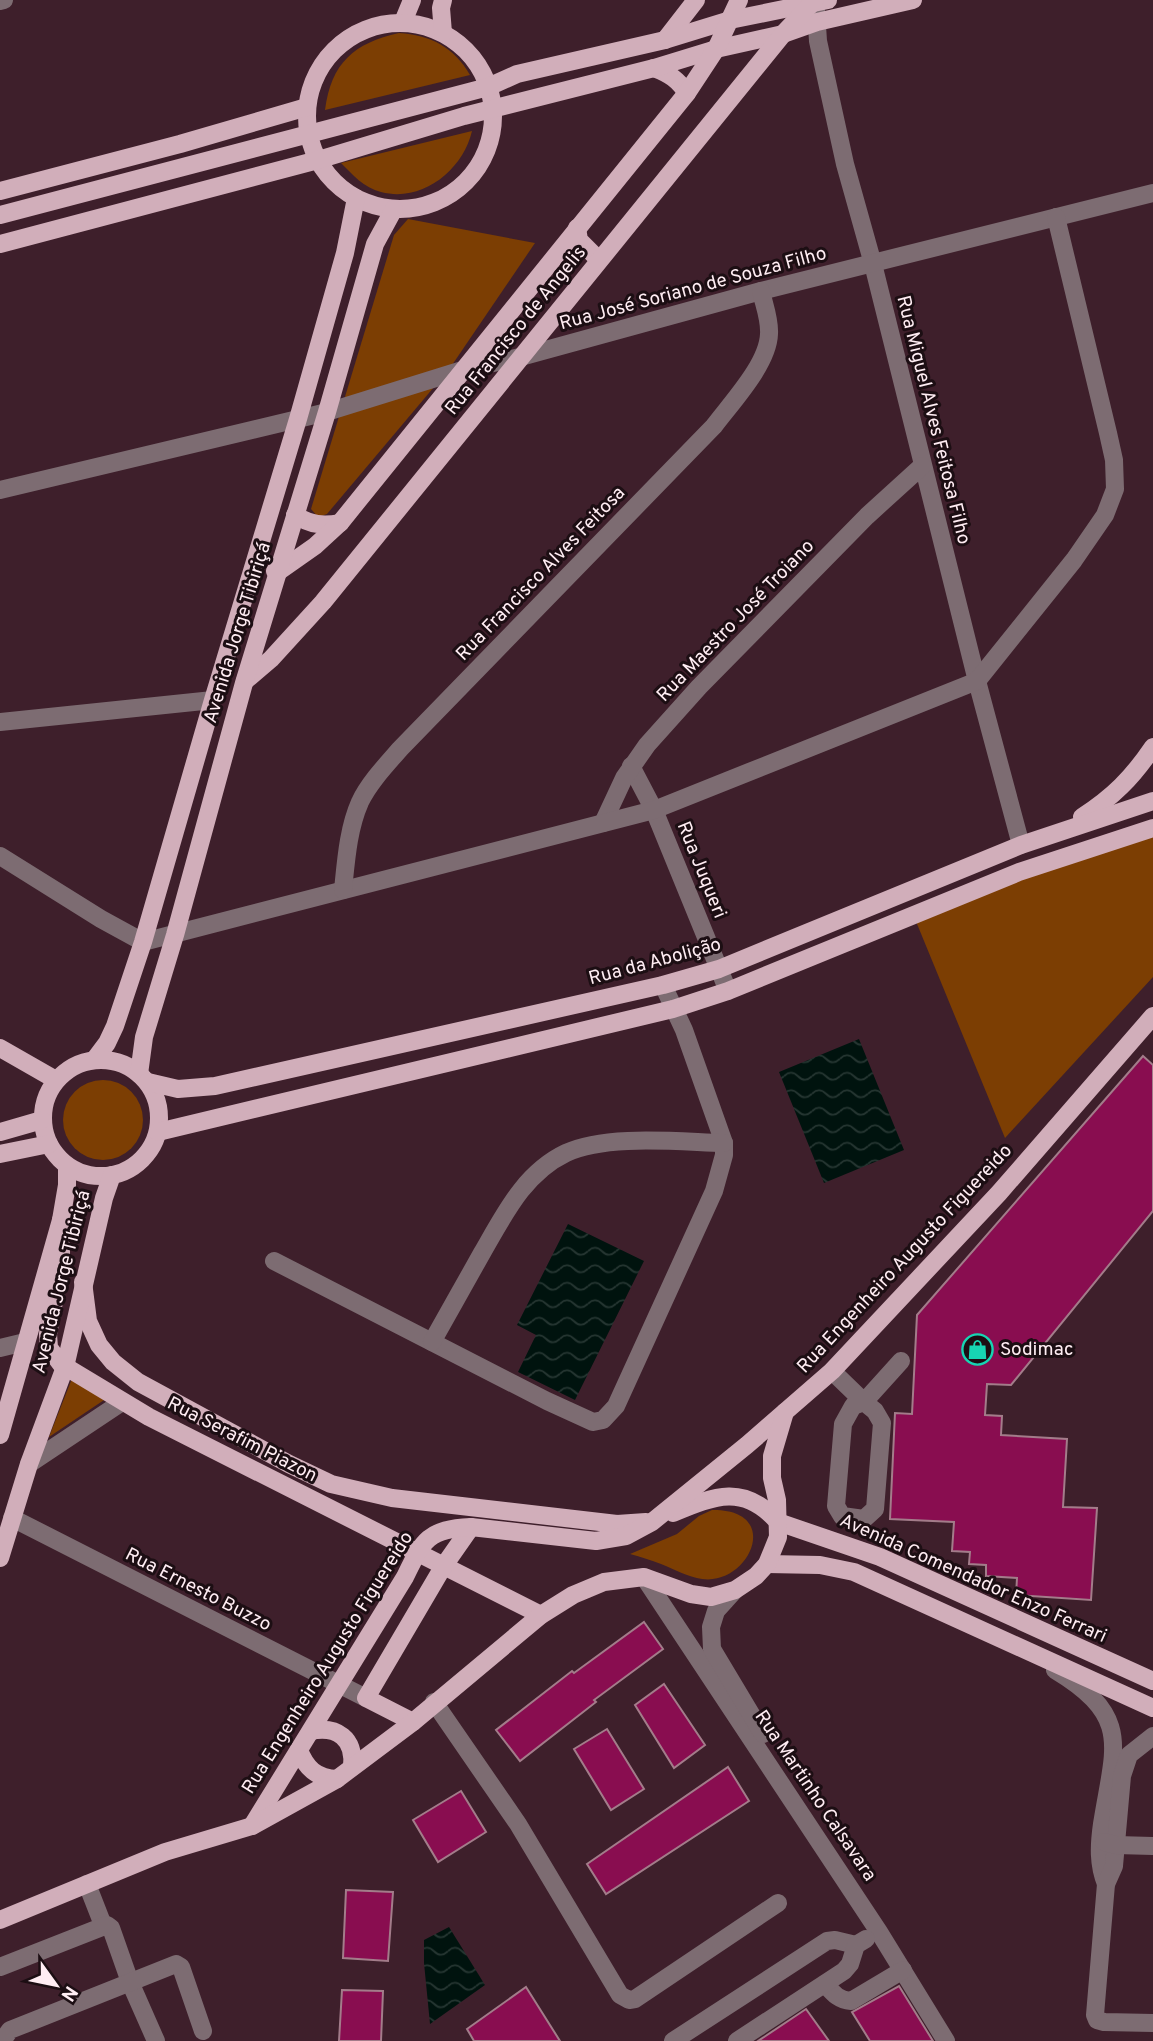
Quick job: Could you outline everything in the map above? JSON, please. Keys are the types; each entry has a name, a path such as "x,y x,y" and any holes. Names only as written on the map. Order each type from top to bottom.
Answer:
{"main road":[{"path":"403,22 412,0"},
{"path":"443,0 443,33"},
{"path":"665,40 696,0"},
{"name":"Rua Francisco de Angelis","path":"278,572 315,546 340,523 687,93 716,49 740,0"},
{"path":"0,244 318,160 464,116 654,68 716,49 783,34 817,22 913,0"},
{"path":"0,215 488,88 517,74 665,40 730,20 817,2"},
{"name":"Rua Francisco de Angelis","path":"244,682 271,659 323,602 783,34 817,2"},
{"path":"403,22 428,26 443,33 466,50 478,65 488,88 492,110 491,133 483,157 469,178 450,194 427,205 394,209 356,198 340,187 318,160 309,134 307,107 314,80 328,56 349,37 375,26 403,22"},
{"path":"654,68 669,74 687,93"},
{"path":"0,191 180,144 307,107"},
{"name":"Avenida Jorge Tibiriçá","path":"95,1059 115,1026 143,942 298,419 345,253 356,198"},
{"name":"Avenida Jorge Tibiriçá","path":"144,1078 144,1037 244,682 327,412 375,244 394,209"},
{"path":"577,228 579,240 599,260"},
{"path":"295,515 324,526 340,523"},
{"path":"254,568 278,572"},
{"path":"1051,835 1106,802 1134,775 1153,747"},
{"name":"Rua da Abolição","path":"144,1078 178,1088 215,1086 719,970 1021,845 1153,802"},
{"path":"158,1132 673,1009 728,991 1019,872 1153,828"},
{"name":"Rua Engenheiro Augusto Figuereido","path":"252,1826 427,1540 438,1531 471,1527 596,1541 626,1536 652,1522 832,1371 999,1193 1153,1016"},
{"path":"0,1048 56,1080"},
{"path":"95,1059 113,1060 130,1066 144,1078 159,1109 158,1132 143,1158 129,1169 112,1175 97,1176 81,1173 56,1156 49,1144 42,1120 45,1100 56,1080 78,1063 95,1059"},
{"path":"0,1132 42,1120"},
{"path":"0,1154 49,1144"},
{"name":"Avenida Jorge Tibiriçá","path":"0,1435 61,1220 67,1166"},
{"name":"Avenida Jorge Tibiriçá","path":"0,1558 29,1464 65,1367 83,1282 112,1175"},
{"name":"Rua Serafim Piazon","path":"61,1220 61,1264 48,1334 49,1348 65,1367 122,1402 541,1615"},
{"name":"Avenida Comendador Enzo Ferrari","path":"83,1282 88,1321 99,1345 129,1376 331,1484 392,1498 617,1524 652,1522 718,1496 737,1495 763,1508 778,1522 880,1557 1153,1681"},
{"path":"644,1577 691,1594 711,1597 736,1590 756,1576 766,1564 778,1537 772,1456 785,1412"},
{"path":"413,1722 366,1698 443,1567 471,1527"},
{"path":"766,1564 820,1565 853,1572 1153,1708"},
{"name":"Rua Engenheiro Augusto Figuereido","path":"0,1920 165,1852 252,1826 337,1779 413,1722 541,1615 573,1595 604,1582 644,1577"},
{"path":"311,1731 330,1730 339,1733 351,1747 352,1767"},
{"path":"299,1750 303,1760 318,1776 337,1779"}],"street":[{"name":"Rua Miguel Alves Feitosa Filho","path":"817,2 818,41 845,164 1021,845"},
{"name":"Rua José Soriano de Souza Filho","path":"0,491 327,412 462,370 524,356 761,291 1153,193"},
{"path":"0,856 143,942 654,810 977,681 1074,560 1105,515 1115,489 1111,446 1056,217"},
{"name":"Rua Francisco Alves Feitosa","path":"343,890 351,828 360,801 376,778 400,749 714,426 741,391 766,353 769,323 761,291"},
{"name":"Rua Maestro José Troiano","path":"603,823 631,766 647,745 699,687 867,516 922,467"},
{"path":"0,722 213,700"},
{"name":"Rua Juqueri","path":"631,766 654,810 728,991"},
{"path":"274,1261 585,1419 593,1422 603,1420 616,1406 714,1191 724,1155 724,1143 684,1030 663,985"},
{"path":"432,1342 514,1197 540,1169 567,1152 601,1144 638,1141 724,1143"},
{"path":"0,1348 25,1342"},
{"path":"832,1371 864,1402 875,1411 882,1423 875,1509 864,1519 842,1516 836,1506 843,1424 853,1406 864,1402 901,1361"},
{"path":"29,1464 122,1402"},
{"name":"Rua Ernesto Buzzo","path":"12,1518 366,1698"},
{"name":"Rua Martinho Calsavara","path":"644,1577 959,2041"},
{"name":"Rua Martinho Calsavara","path":"736,1590 716,1611 711,1627 712,1649 883,1929 903,1970 946,2041"},
{"path":"1007,1642 1075,1682 1090,1695 1110,1720 1114,1756 1096,2018 1104,2022 1153,2023"},
{"path":"434,1702 518,1824 620,1994 625,1998 635,1999 778,1903"},
{"path":"1108,1843 1129,1755 1153,1737"},
{"path":"1108,1843 1153,1846"},
{"path":"87,1884 103,1925"},
{"path":"0,1967 103,1925 111,1928 130,1982 156,2041"},
{"path":"737,2041 844,1971 850,1964 856,1945 883,1929"},
{"path":"673,2041 827,1941 856,1945"},
{"path":"2,2041 10,2030 172,1965 178,1965 203,2031"},
{"path":"825,1984 835,1996 851,2001 903,1970"}],"shaded area":[{"path":"399,33 421,36 440,44 457,57 470,75 325,110 333,80 347,58 369,43"},
{"path":"472,131 460,159 450,170 425,188 411,193 396,194 375,190 359,180 341,163"},
{"path":"408,219 535,243 450,368 327,514 318,517 311,509 394,235"},
{"path":"1153,832 1153,977 1005,1138 915,919"},
{"path":"103,1080 118,1083 131,1092 140,1105 143,1120 140,1135 131,1148 118,1157 103,1160 88,1157 75,1148 66,1135 63,1120 66,1105 75,1092 88,1083"},
{"path":"73,1376 110,1396 49,1437"},
{"path":"712,1510 734,1513 747,1521 753,1533 752,1547 745,1560 734,1571 719,1578 702,1579 630,1554 677,1534 699,1516"}],"water":[{"path":"859,1039 904,1150 824,1183 779,1072"},
{"path":"568,1224 644,1261 575,1400 518,1372 536,1335 517,1325"},
{"path":"449,1927 485,1985 430,2024 424,1940"}],"building":[{"name":"Sodimac","path":"1143,1056 1153,1065 1153,1211 1011,1385 987,1384 985,1415 1002,1416 1001,1435 1067,1439 1063,1507 1097,1508 1091,1600 1016,1595 1017,1578 986,1576 986,1565 969,1564 970,1552 952,1551 954,1522 890,1519 895,1413 912,1414 917,1315"},
{"path":"644,1622 663,1649 594,1700 596,1702 520,1761 496,1730 572,1671 574,1673"},
{"path":"664,1684 705,1745 674,1768 635,1705"},
{"path":"607,1729 644,1789 611,1810 574,1749"},
{"path":"728,1767 749,1801 606,1894 587,1864"},
{"path":"461,1791 486,1832 438,1862 413,1820"},
{"path":"346,1890 393,1892 388,1961 343,1958"},
{"path":"899,1986 933,2041 870,2041 852,2012"},
{"path":"526,1987 560,2041 474,2041 467,2029"},
{"path":"342,1990 383,1991 381,2041 339,2041"},
{"path":"806,2009 829,2041 758,2041"}],"place":[{"name":"Sodimac","path":"977,1350"}]}
